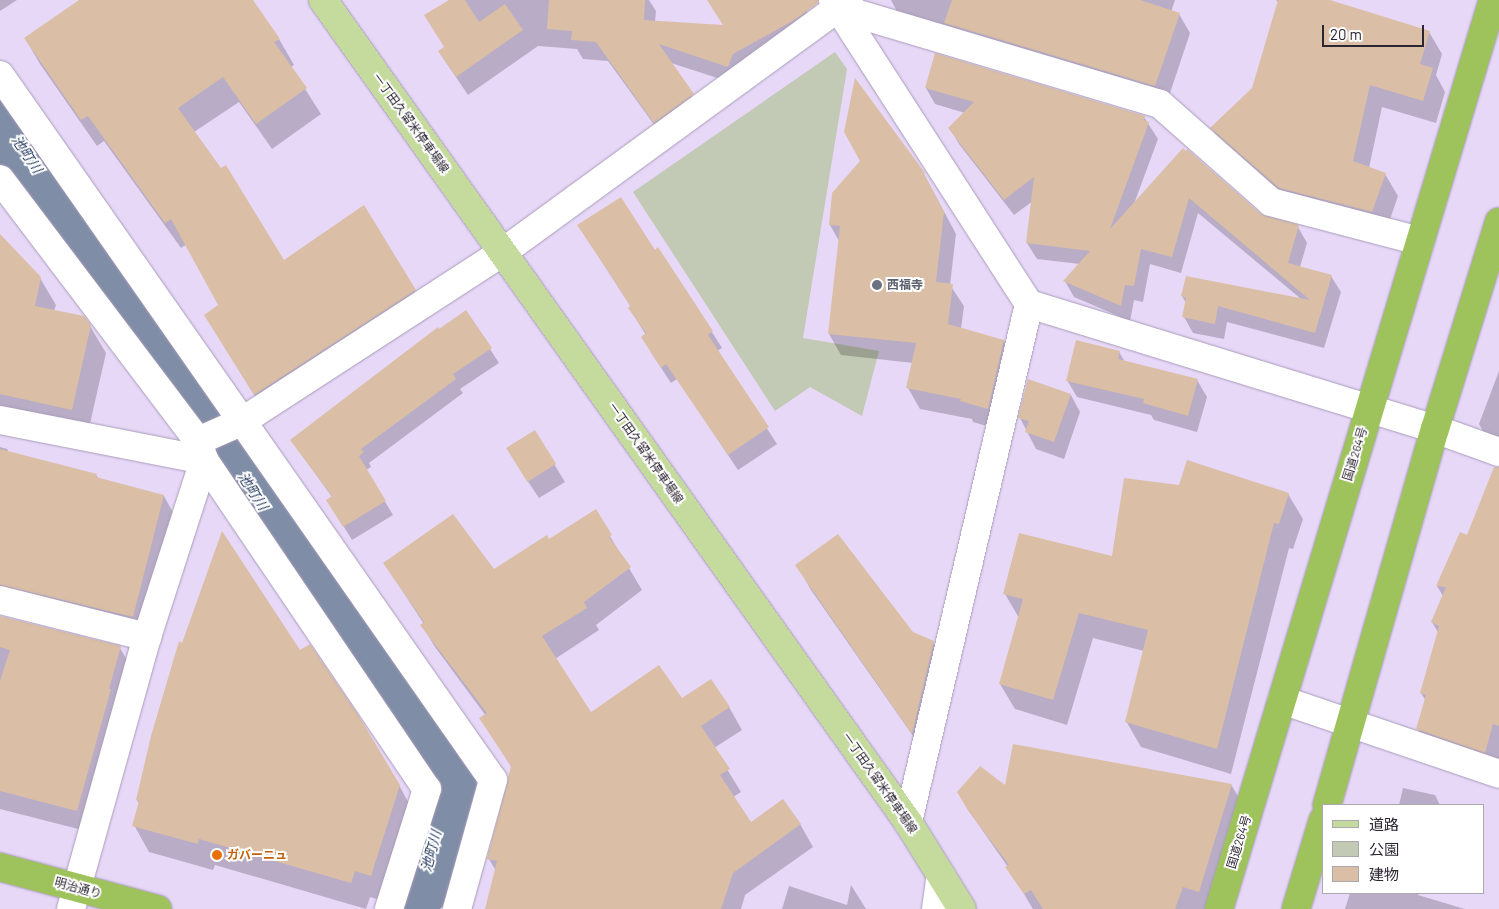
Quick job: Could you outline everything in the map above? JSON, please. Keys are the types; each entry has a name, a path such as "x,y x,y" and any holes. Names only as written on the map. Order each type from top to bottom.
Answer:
{"highway":[{"name":"国道264号","path":"1219,909 1493,0"},
{"path":"1327,804 1352,724 1435,430 1499,222"},
{"path":"1296,909 1322,823"},
{"name":"明治通り","path":"0,866 74,899 157,909"}],"main road":[{"name":"一丁田久留米停車場線","path":"323,0 908,822 962,909"}],"street":[{"path":"74,899 201,450 503,252 840,3"},
{"path":"840,3 1160,104 1271,202 1420,241"},
{"path":"840,3 1029,304 1435,430 1499,452"},
{"path":"0,75 493,780 457,909"},
{"path":"0,179 201,450 428,789 389,909"},
{"path":"908,822 1029,304"},
{"path":"0,420 201,450"},
{"path":"0,600 147,638"},
{"path":"1282,700 1499,774"},
{"path":"936,909 941,875"}],"green space":[{"path":"835,52 847,69 803,338 879,351 862,416 810,387 775,411 633,192"}],"building":[{"path":"79,0 253,0 280,39 274,42 307,88 256,124 223,77 178,108 221,168 226,165 284,260 364,205 416,290 254,395 204,315 218,305 171,219 165,223 88,116 81,120 24,38"},
{"path":"449,0 465,0 479,22 505,4 523,30 456,77 438,51 444,47 424,15"},
{"path":"549,0 645,0 644,20 723,25 707,0 818,0 818,3 796,19 733,54 728,67 659,44 694,94 654,123 596,42 571,40 572,31 547,29"},
{"path":"952,0 1140,0 1180,13 1155,86 944,23"},
{"path":"1278,0 1330,0 1430,31 1420,64 1433,68 1423,101 1370,85 1353,161 1386,173 1372,212 1279,188 1210,128 1252,88"},
{"path":"935,53 1145,116 1144,120 1149,122 1110,229 1183,148 1186,151 1187,149 1261,214 1299,225 1288,263 1332,275 1315,333 1218,306 1215,324 1182,317 1186,298 1181,296 1186,276 1310,300 1189,198 1172,257 1141,249 1134,286 1125,285 1121,306 1063,281 1090,251 1026,243 1034,177 1004,200 948,128 974,102 925,88"},
{"path":"855,78 925,173 944,212 936,282 953,284 948,324 1004,340 988,409 960,401 961,399 906,388 916,343 828,334 840,226 829,225 832,193 860,161 844,132"},
{"path":"621,197 655,250 658,247 713,331 708,335 769,427 728,455 666,364 661,368 641,337 646,333 628,308 630,306 577,225"},
{"path":"0,234 41,277 35,306 84,316 91,325 72,410 0,394"},
{"path":"466,310 492,348 453,374 456,379 361,449 364,452 359,456 386,501 343,527 326,500 332,496 290,440 438,327 439,329"},
{"path":"1076,340 1120,351 1118,359 1198,379 1188,416 1143,403 1144,399 1066,381"},
{"path":"1028,379 1071,394 1054,442 1025,432 1029,421 1018,418"},
{"path":"535,430 556,464 527,482 506,448"},
{"path":"0,449 97,474 96,477 164,495 133,617 0,585"},
{"path":"1187,460 1289,493 1279,524 1274,523 1217,749 1125,722 1148,630 1079,613 1053,700 999,684 1023,599 1003,594 1019,533 1112,556 1124,478 1179,485"},
{"path":"1494,467 1499,467 1499,726 1493,724 1485,753 1416,729 1426,695 1420,693 1439,626 1431,622 1446,587 1436,586 1460,532 1467,535"},
{"path":"596,509 612,535 609,537 631,567 584,602 587,608 542,636 591,712 659,665 682,698 711,679 730,707 701,726 730,769 720,775 751,822 783,799 801,824 733,873 721,909 485,909 497,861 487,859 511,766 479,718 487,713 420,625 424,622 383,563 453,514 494,569 547,535 549,539"},
{"path":"222,531 300,650 310,644 357,713 400,785 371,876 355,871 351,883 199,839 198,844 132,826 139,801 136,800 151,736 179,641 182,643"},
{"path":"838,534 913,632 934,641 912,734 795,565"},
{"path":"0,616 121,646 77,811 0,791 0,681 10,650 0,647"},
{"path":"1013,744 1232,784 1199,892 1183,887 1175,909 1043,909 1031,890 1024,894 1005,867 1009,865 969,812 957,792 980,766 1005,785"}],"waterway":[{"name":"池町川","path":"0,114 177,373 448,790 422,883"}],"place":[{"name":"西福寺","path":"877,285"},
{"name":"ガバーニュ","path":"217,855"}]}
